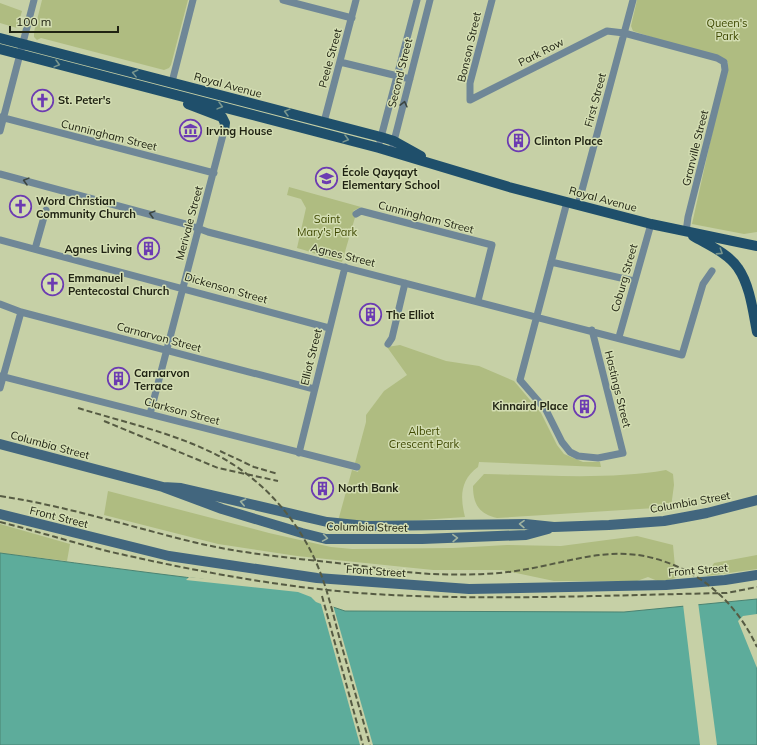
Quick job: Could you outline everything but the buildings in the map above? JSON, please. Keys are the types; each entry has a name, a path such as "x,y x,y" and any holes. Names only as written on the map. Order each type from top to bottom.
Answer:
{"main road":[{"name":"Royal Avenue","path":"0,38 381,137 392,146 444,168 578,205 650,228 686,232 757,246"},
{"name":"Royal Avenue","path":"0,49 379,148 392,146"},
{"path":"169,93 180,101 222,117 225,123 224,131"},
{"path":"686,232 720,252 738,267 747,291 757,332"}],"street":[{"path":"0,131 2,118 34,0"},
{"path":"172,82 193,0"},
{"path":"283,0 352,18"},
{"name":"Peele Street","path":"324,122 356,0"},
{"name":"Second Street","path":"379,148 417,0"},
{"name":"Second Street","path":"392,146 430,0"},
{"name":"Bonson Street","path":"470,100 470,83 492,0"},
{"name":"First Street","path":"578,205 633,0"},
{"name":"Park Row","path":"470,100 607,31 624,33 717,58 726,64 726,70"},
{"path":"340,62 410,79"},
{"name":"Granville Street","path":"686,232 688,217 726,70"},
{"name":"Cunningham Street","path":"2,118 214,173"},
{"name":"Merivale Street","path":"150,414 224,131"},
{"name":"Agnes Street","path":"0,174 345,267 682,354 703,284 712,271"},
{"path":"536,316 567,202"},
{"path":"35,248 46,210"},
{"name":"Cunningham Street","path":"356,214 361,211 492,245 478,301"},
{"name":"Coburg Street","path":"619,337 650,228"},
{"name":"Dickenson Street","path":"0,240 35,248 329,328"},
{"path":"551,262 634,281"},
{"name":"Elliot Street","path":"299,453 345,267"},
{"path":"388,344 392,338 405,282"},
{"name":"Carnarvon Street","path":"0,304 21,312 314,389"},
{"path":"0,388 2,376 21,312"},
{"name":"Hastings Street","path":"536,316 520,380 546,410 562,442 570,452 578,456 598,458 623,453 592,330"},
{"name":"Clarkson Street","path":"2,376 357,468"},
{"name":"Columbia Street","path":"0,444 163,487 287,529 326,539 355,540 526,535 554,527"},
{"name":"Columbia Street","path":"163,487 181,488 308,518 356,525 525,524 554,527 664,520 706,513 757,500"},
{"name":"Front Street","path":"0,514 157,554 317,578 469,589 666,585 725,580 757,575"},
{"path":"287,529 305,529 308,525 308,518"}],"green space":[{"path":"42,0 188,0 171,65 169,68 164,70 41,38 37,40 34,37 34,32"},
{"name":"Queen's Park","path":"637,0 757,0 757,232 744,234 692,224 728,62 633,31 631,26"},
{"path":"0,3 22,11 17,28 0,23"},
{"name":"Saint Mary's Park","path":"289,187 361,207 353,211 356,214 342,262 297,248 306,208 301,199 287,195"},
{"name":"Albert Crescent Park","path":"400,345 446,361 479,366 514,381 541,413 557,445 564,454 583,462 600,462 601,467 479,462 478,467 468,477 463,489 462,503 465,517 391,522 338,521 352,470 358,472 360,464 355,463 366,422 366,415 384,391 407,375 387,347"},
{"path":"666,470 673,474 674,485 671,507 497,518 481,511 476,503 473,492 473,486 484,474 599,476"},
{"path":"108,491 269,533 331,547 352,549 453,548 507,545 561,546 637,536 673,545 676,578 660,582 648,577 637,581 554,581 502,570 433,570 297,556 218,544 104,515"},
{"path":"0,524 70,544 67,561 0,553"},
{"path":"757,555 757,569 707,576 714,563"}],"water":[{"path":"0,553 298,590 311,595 318,602 345,611 624,612 757,599 757,745 0,745"}],"pier":[{"path":"189,577 299,588 312,593 319,600 333,605 373,745 360,745 321,604 316,602 311,597 298,592 186,580"},
{"path":"698,602 717,745 700,745 683,604"},
{"path":"757,614 757,668 738,621 743,616"}],"railway":[{"path":"78,408 163,433 213,453 246,473 274,498 298,528 320,571 330,601 370,745"},
{"path":"104,421 218,468 278,481"},
{"path":"220,451 254,467 278,474"},
{"path":"0,496 49,505 230,550 411,572 433,574 500,573 603,555 620,554 653,558 687,571 715,590 728,602 739,616 757,647"},
{"path":"0,522 107,551 239,578 306,588 373,594 462,597 550,597 727,593 757,587"},
{"path":"322,596 363,745"}],"place":[{"name":"St. Peter's","path":"43,100"},
{"name":"Irving House","path":"191,131"},
{"name":"Clinton Place","path":"519,141"},
{"name":"École Qayqayt Elementary School","path":"327,178"},
{"name":"Word Christian Community Church","path":"20,207"},
{"name":"Agnes Living","path":"148,249"},
{"name":"Emmanuel Pentecostal Church","path":"53,284"},
{"name":"The Elliot","path":"370,315"},
{"name":"Carnarvon Terrace","path":"118,379"},
{"name":"Kinnaird Place","path":"584,406"},
{"name":"North Bank","path":"323,488"}]}
